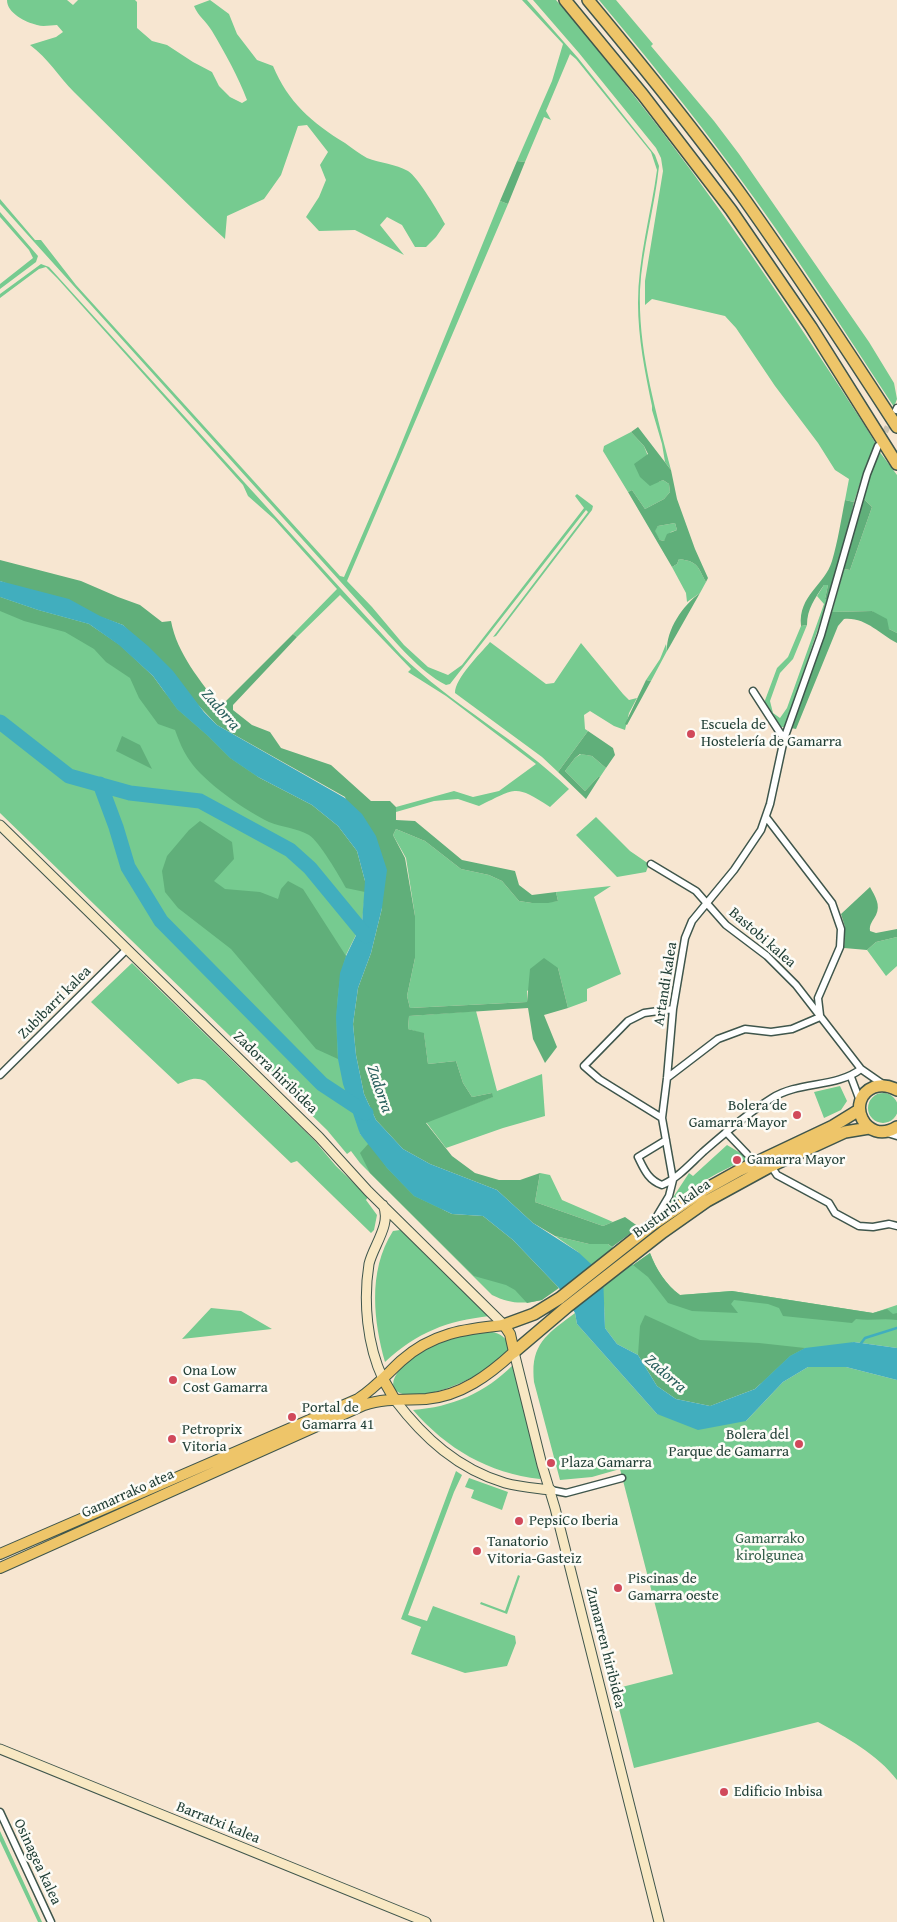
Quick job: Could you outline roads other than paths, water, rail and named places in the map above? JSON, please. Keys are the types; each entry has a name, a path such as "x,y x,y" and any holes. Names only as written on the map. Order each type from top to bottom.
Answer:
{"highway":[{"path":"565,0 643,94 731,210 810,326 897,464"},
{"path":"588,0 656,82 744,199 823,313 897,427"},
{"name":"Busturbi kalea","path":"514,1352 563,1303 652,1225 704,1190 740,1170 832,1126 860,1106 864,1095 870,1089 877,1086 885,1086"},
{"path":"885,1086 897,1090"},
{"path":"860,1106 861,1117 869,1128 883,1132 897,1127"},
{"name":"Busturbi kalea","path":"504,1325 563,1303 707,1201 845,1132 869,1128"}],"main road":[{"name":"Zadorra hiribidea","path":"504,1325 510,1334 514,1352"},
{"name":"Gamarrako atea","path":"0,1554 358,1399 371,1391 412,1352 431,1340 463,1329 504,1325"},
{"name":"Gamarrako atea","path":"0,1568 364,1405 378,1401 429,1399 458,1391 486,1377 514,1352"},
{"path":"383,1379 395,1400"}],"street":[{"name":"Artandi kalea","path":"652,1225 669,1196 673,1180 662,1118 672,1008 685,938 692,921 745,854 761,830 770,804 784,739 821,635 867,474 878,446"},
{"path":"753,691 784,739"},
{"path":"667,1078 718,1039 745,1029 771,1032 792,1029 820,1017 818,998 840,947 840,928 832,903 766,817"},
{"name":"Zadorra hiribidea","path":"0,825 319,1137 352,1174 504,1325"},
{"name":"Bastobi kalea","path":"651,864 696,891 726,925 767,956 790,979 861,1069 885,1086"},
{"name":"Zubibarri kalea","path":"0,1075 127,949"},
{"path":"662,1118 599,1080 584,1066 628,1022 644,1013 672,1008"},
{"path":"666,1140 638,1157 648,1176 662,1185 673,1180 726,1132 772,1098 792,1088 851,1077 861,1069"},
{"path":"851,1077 860,1106"},
{"path":"726,1132 747,1154"},
{"path":"883,1132 897,1136"},
{"path":"773,1168 777,1176 829,1203 834,1214 858,1226 873,1227 889,1224 897,1226"},
{"path":"383,1205 386,1215 369,1264 367,1309 374,1351 383,1379"},
{"path":"382,1231 396,1224 403,1224"},
{"name":"Zumarren hiribidea","path":"514,1352 542,1465 551,1490 659,1922"},
{"path":"395,1400 437,1447 468,1468 506,1483 566,1492 622,1478"},
{"name":"Barratxi kalea","path":"0,1750 426,1922"},
{"name":"Osinagea kalea","path":"0,1812 51,1922"}],"water":[{"path":"0,581 69,599 100,616 123,625 173,671 204,712 217,725 345,798 362,814 376,836 387,870 382,908 371,953 358,988 353,1024 356,1055 364,1094 376,1120 403,1149 430,1164 497,1190 533,1223 578,1252 603,1275 605,1328 617,1344 638,1355 657,1386 676,1399 710,1406 755,1389 790,1356 805,1348 854,1342 897,1348 897,1380 846,1367 808,1367 783,1382 746,1421 698,1430 657,1414 577,1324 575,1313 559,1288 513,1240 483,1216 452,1214 414,1196 387,1168 360,1134 343,1084 338,1059 336,1017 340,973 362,923 365,881 357,851 338,826 312,805 258,777 230,758 177,709 153,676 119,645 89,624 0,597"}],"waterway":[{"path":"0,722 69,776 130,793 200,801 290,850 310,868 366,936"},
{"path":"100,784 128,867 161,921 322,1084 366,1113"},
{"path":"859,1346 865,1338 897,1328"}],"tunnel":[{"path":"881,440 892,418"}],"place":[{"name":"Escuela de Hostelería de Gamarra","path":"691,734"},
{"name":"Bolera de Gamarra Mayor","path":"797,1115"},
{"name":"Gamarra Mayor","path":"737,1160"},
{"name":"Ona Low Cost Gamarra","path":"173,1380"},
{"name":"Portal de Gamarra 41","path":"292,1417"},
{"name":"Petroprix Vitoria","path":"172,1439"},
{"name":"Bolera del Parque de Gamarra","path":"799,1444"},
{"name":"Plaza Gamarra","path":"551,1463"},
{"name":"PepsiCo Iberia","path":"519,1521"},
{"name":"Tanatorio Vitoria-Gasteiz","path":"477,1551"},
{"name":"Piscinas de Gamarra oeste","path":"618,1588"},
{"name":"Edificio Inbisa","path":"724,1792"}],"water label":[{"name":"Zadorra","path":"220,710"},
{"name":"Zadorra","path":"379,1089"},
{"name":"Zadorra","path":"665,1374"}],"park label":[{"name":"Gamarrako kirolgunea","path":"770,1548"}]}
